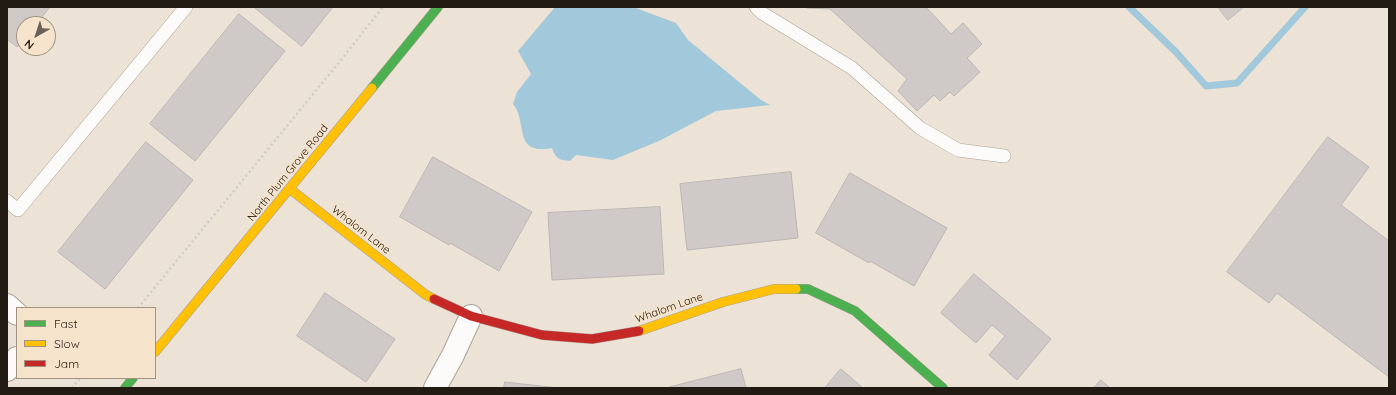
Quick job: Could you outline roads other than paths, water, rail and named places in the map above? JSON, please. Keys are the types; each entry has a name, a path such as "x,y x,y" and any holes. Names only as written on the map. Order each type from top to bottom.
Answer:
{"street":[{"name":"North Plum Grove Road","path":"156,351 438,7"},
{"name":"Whalom Lane","path":"290,189 426,295 471,316 542,335 592,339 641,332 723,302 774,289 808,289 855,311 943,388"},
{"path":"7,305 16,313"},
{"path":"434,388 453,355 471,316"},
{"path":"7,370 16,359"},
{"path":"125,388 132,379"}],"lane":[{"path":"7,201 18,210 186,7"},
{"path":"756,7 762,13 852,68 920,128 958,150 1004,156"}],"water":[{"path":"555,7 633,7 676,23 688,40 761,100 770,105 716,111 661,140 613,160 576,155 570,161 566,161 557,157 552,148 539,149 531,147 526,142 523,135 520,119 513,104 517,92 531,74 518,51"}],"waterway":[{"path":"1129,7 1176,52 1206,86 1237,83 1305,7"}]}
